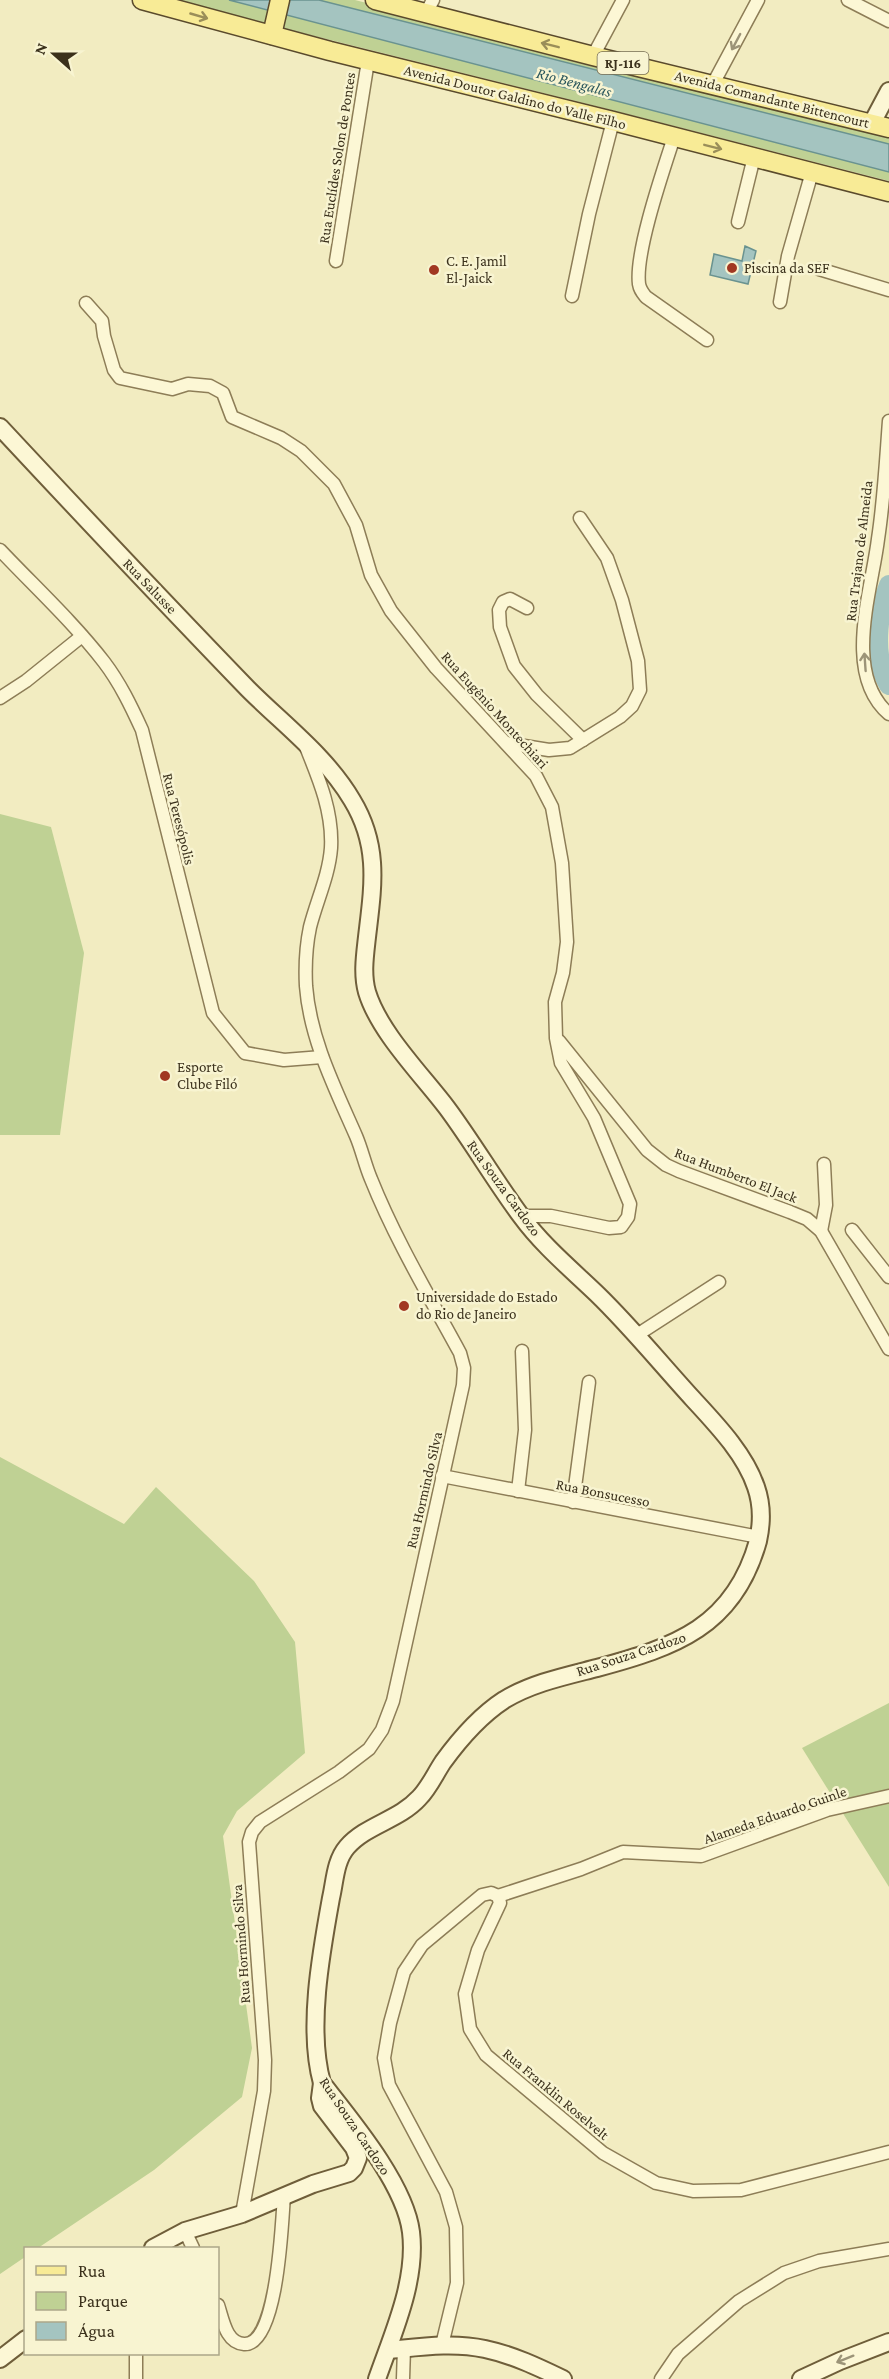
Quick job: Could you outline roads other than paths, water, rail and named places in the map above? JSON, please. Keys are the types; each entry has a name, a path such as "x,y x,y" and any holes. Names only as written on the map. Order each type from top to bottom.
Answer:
{"main road":[{"name":"Avenida Doutor Galdino do Valle Filho","path":"142,0 272,29 368,61 889,192"},
{"path":"272,29 280,0"},
{"name":"Avenida Comandante Bittencourt","path":"375,0 429,7 593,56 881,125"}],"street":[{"path":"593,56 623,0"},
{"path":"713,84 758,0"},
{"path":"848,0 889,21"},
{"name":"Rua Euclídes Solon de Pontes","path":"336,261 368,61"},
{"path":"881,125 889,91"},
{"path":"572,296 589,214 613,121"},
{"path":"674,137 642,249 638,277 639,288 646,297 707,340"},
{"path":"738,222 754,157"},
{"path":"780,302 788,256 812,172"},
{"path":"819,269 889,290"},
{"name":"Rua Eugênio Montechiari","path":"86,303 102,321 114,370 120,378 172,389 188,384 210,386 223,393 232,417 281,438 301,451 334,484 356,525 370,575 392,611 436,668 536,776 552,807 562,863 567,942 563,973 555,1002 556,1038 561,1063 594,1118 630,1204 628,1217 621,1227 609,1228 551,1216 521,1216"},
{"name":"Rua Trajano de Almeida","path":"889,421 878,540 864,618 865,670 873,694 889,714"},
{"name":"Rua Salusse","path":"0,427 249,690 303,742"},
{"path":"506,743 549,750 570,748 620,717 632,706 640,690 638,661 622,600 607,558 580,518"},
{"name":"Rua Teresópolis","path":"0,550 105,663 123,691 142,730 213,1014 245,1053 284,1060 322,1057"},
{"path":"527,608 510,599 503,602 499,610 500,627 514,666 537,695 583,740"},
{"path":"0,698 26,681 82,636"},
{"name":"Rua Hormindo Silva","path":"242,2214 264,2091 265,2060 249,1842 252,1832 260,1822 339,1772 369,1749 382,1730 393,1701 463,1385 464,1368 460,1353 413,1266 371,1180 358,1140 322,1057 312,1023 306,988 306,954 310,928 328,870 331,846 325,792 303,742"},
{"name":"Rua Souza Cardozo","path":"303,742 325,762 351,798 368,830 373,869 364,968 366,990 375,1009 405,1058 445,1105 521,1216 552,1253 637,1335 715,1423 744,1463 754,1481 762,1504 759,1537 743,1579 722,1609 696,1632 604,1666 555,1678 506,1700 469,1731 447,1757 424,1793 414,1804 368,1830 349,1844 342,1855 337,1867 319,1972 316,2033 318,2064 322,2082 365,2139 400,2195 411,2231 411,2268 396,2349 377,2379"},
{"name":"Rua Humberto El Jack","path":"556,1038 647,1150 666,1165 679,1172 807,1219 821,1231 889,1349"},
{"path":"821,1231 826,1205 825,1164"},
{"path":"852,1230 889,1277"},
{"path":"637,1335 719,1282"},
{"path":"518,1491 525,1430 522,1351"},
{"path":"573,1502 589,1382"},
{"name":"Rua Bonsucesso","path":"442,1476 759,1537"},
{"name":"Alameda Eduardo Guinle","path":"498,1896 581,1869 623,1852 701,1856 827,1810 889,1796"},
{"path":"442,2345 457,2283 456,2227 446,2192 389,2085 384,2058 390,2023 404,1972 422,1945 482,1895 491,1893 498,1896"},
{"name":"Rua Franklin Roselvelt","path":"498,1896 500,1903 497,1912 477,1950 465,1994 470,2029 486,2055 603,2153 656,2183 693,2192 741,2190 889,2152"},
{"path":"155,2247 186,2231 242,2214 313,2184 343,2176 354,2168 358,2158 354,2148 322,2106 320,2098 322,2082"},
{"path":"219,2308 227,2334 237,2343 248,2344 258,2339 266,2325 272,2303 284,2195"},
{"path":"186,2231 193,2247"},
{"path":"661,2379 678,2354 739,2301 784,2273 819,2261 889,2249"},
{"path":"0,2359 24,2341"},
{"path":"801,2379 889,2342"},
{"path":"403,2379 396,2349 442,2345 484,2349 510,2356 563,2379"},
{"path":"135,2355 136,2379"}],"water":[{"name":"Rio Bengalas","path":"229,0 319,0 889,144 889,172"},
{"name":"Piscina da SEF","path":"745,246 756,251 748,284 710,275 714,254 742,261"}],"waterway":[{"path":"889,585 879,622 878,635 880,662 889,685"}],"place":[{"name":"Piscina da SEF","path":"732,268"},
{"name":"C. E. Jamil El-Jaick","path":"434,270"},
{"name":"Esporte Clube Filó","path":"165,1076"},
{"name":"Universidade do Estado do Rio de Janeiro","path":"404,1306"}]}
